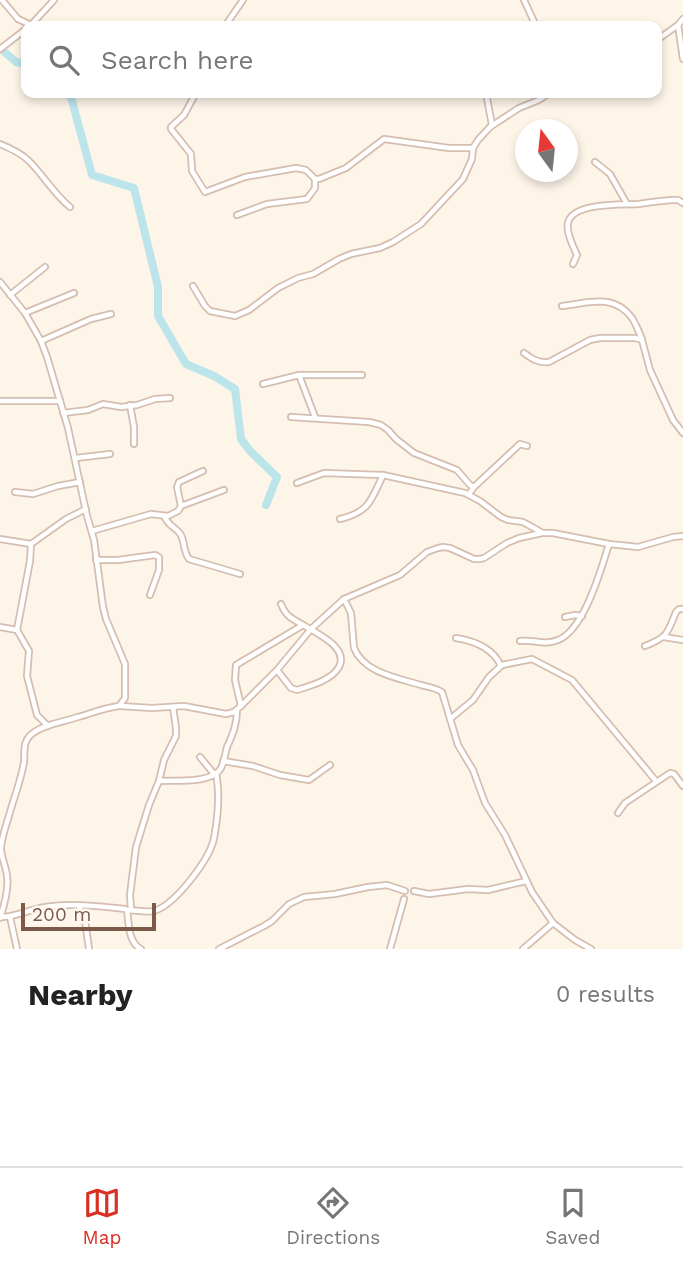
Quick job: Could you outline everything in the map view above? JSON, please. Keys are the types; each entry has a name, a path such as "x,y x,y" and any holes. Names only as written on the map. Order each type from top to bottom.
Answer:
{"street":[{"path":"2,0 21,21"},
{"path":"35,21 54,0"},
{"path":"228,21 243,0"},
{"path":"524,0 534,21"},
{"path":"662,36 683,19"},
{"path":"678,25 683,59"},
{"path":"0,49 21,34"},
{"path":"193,98 184,115 171,129 191,154 192,171 205,192 245,177 296,168 306,170 315,179"},
{"path":"487,98 492,125"},
{"path":"193,286 210,311 235,316 298,278 313,274 339,259 380,248 408,234 421,224 463,179 472,159 472,149 492,125 542,98"},
{"path":"315,179 346,168 384,139 472,149"},
{"path":"0,144 27,160 70,207"},
{"path":"594,162 610,174 627,204"},
{"path":"237,215 267,204 307,199 314,188 315,179"},
{"path":"573,264 577,255 567,226 572,216 610,204 672,200 683,203"},
{"path":"10,295 45,267"},
{"path":"0,282 25,313 41,341 76,458 92,531 103,607 125,664 125,698 119,706"},
{"path":"25,313 74,293"},
{"path":"562,306 604,300 623,308 634,320 650,370 673,420 683,433"},
{"path":"41,341 91,319 111,314"},
{"path":"524,353 541,362 549,362 590,340 642,340"},
{"path":"299,375 315,417"},
{"path":"263,384 299,375 362,375"},
{"path":"63,413 88,410 103,404 113,407 137,405 155,399 170,398"},
{"path":"0,401 60,401"},
{"path":"130,405 134,444"},
{"path":"291,417 374,422 414,453 457,471 474,487"},
{"path":"469,494 520,444 527,446"},
{"path":"76,458 110,454"},
{"path":"181,506 177,487 179,482 203,471"},
{"path":"297,484 324,473 383,475 469,494 501,517 523,522 542,533"},
{"path":"340,520 365,509 383,475"},
{"path":"15,492 33,495 80,482"},
{"path":"92,531 151,514 164,516 178,511 181,506 224,490"},
{"path":"0,539 31,544 66,519 86,509"},
{"path":"164,516 182,537 184,552 189,559 240,574"},
{"path":"200,757 215,774 219,802 214,839 203,862 183,890 166,904 148,912 49,906 10,917 0,917 7,883 7,873 1,863 3,835 20,780 24,745 34,732 97,710 119,706 195,707 226,714 239,708 277,670 311,629 344,599 400,575 432,550 443,547 479,559 519,538 542,533 638,547 683,536"},
{"path":"31,544 17,630 29,651 27,676 37,715 48,726"},
{"path":"520,641 538,643 558,640 569,633 592,596 609,544"},
{"path":"96,559 118,560 155,555 159,557 159,570 150,596"},
{"path":"344,599 351,613 354,648 361,659 370,667 440,691 444,695 458,745 473,770 485,803 505,835 526,881 553,923 592,949"},
{"path":"277,670 291,688 297,690 331,676 337,671 342,659 340,652 329,640 289,616 281,604"},
{"path":"645,646 664,637 678,609 683,609"},
{"path":"565,617 582,616"},
{"path":"159,781 198,779 215,774 221,768 236,728 239,708 236,665 303,625"},
{"path":"0,628 17,630"},
{"path":"664,637 683,640"},
{"path":"456,638 492,651 501,666"},
{"path":"450,719 472,700 501,666 531,659 570,678 656,781"},
{"path":"138,948 132,938 129,910 133,866 149,805 164,760 176,736 173,707"},
{"path":"223,761 309,780 330,765"},
{"path":"618,813 625,803 656,781 673,773 683,786"},
{"path":"414,891 429,894 468,889 488,890 526,881"},
{"path":"219,949 264,926 285,907 304,897 387,885 405,891"},
{"path":"390,949 404,899"},
{"path":"79,906 85,920 89,949"},
{"path":"10,917 17,949"},
{"path":"523,949 553,923"}],"waterway":[{"path":"0,48 21,63"},
{"path":"71,98 92,175 134,188 158,287 158,316 186,364 235,389 241,439 277,477 266,505"}]}
